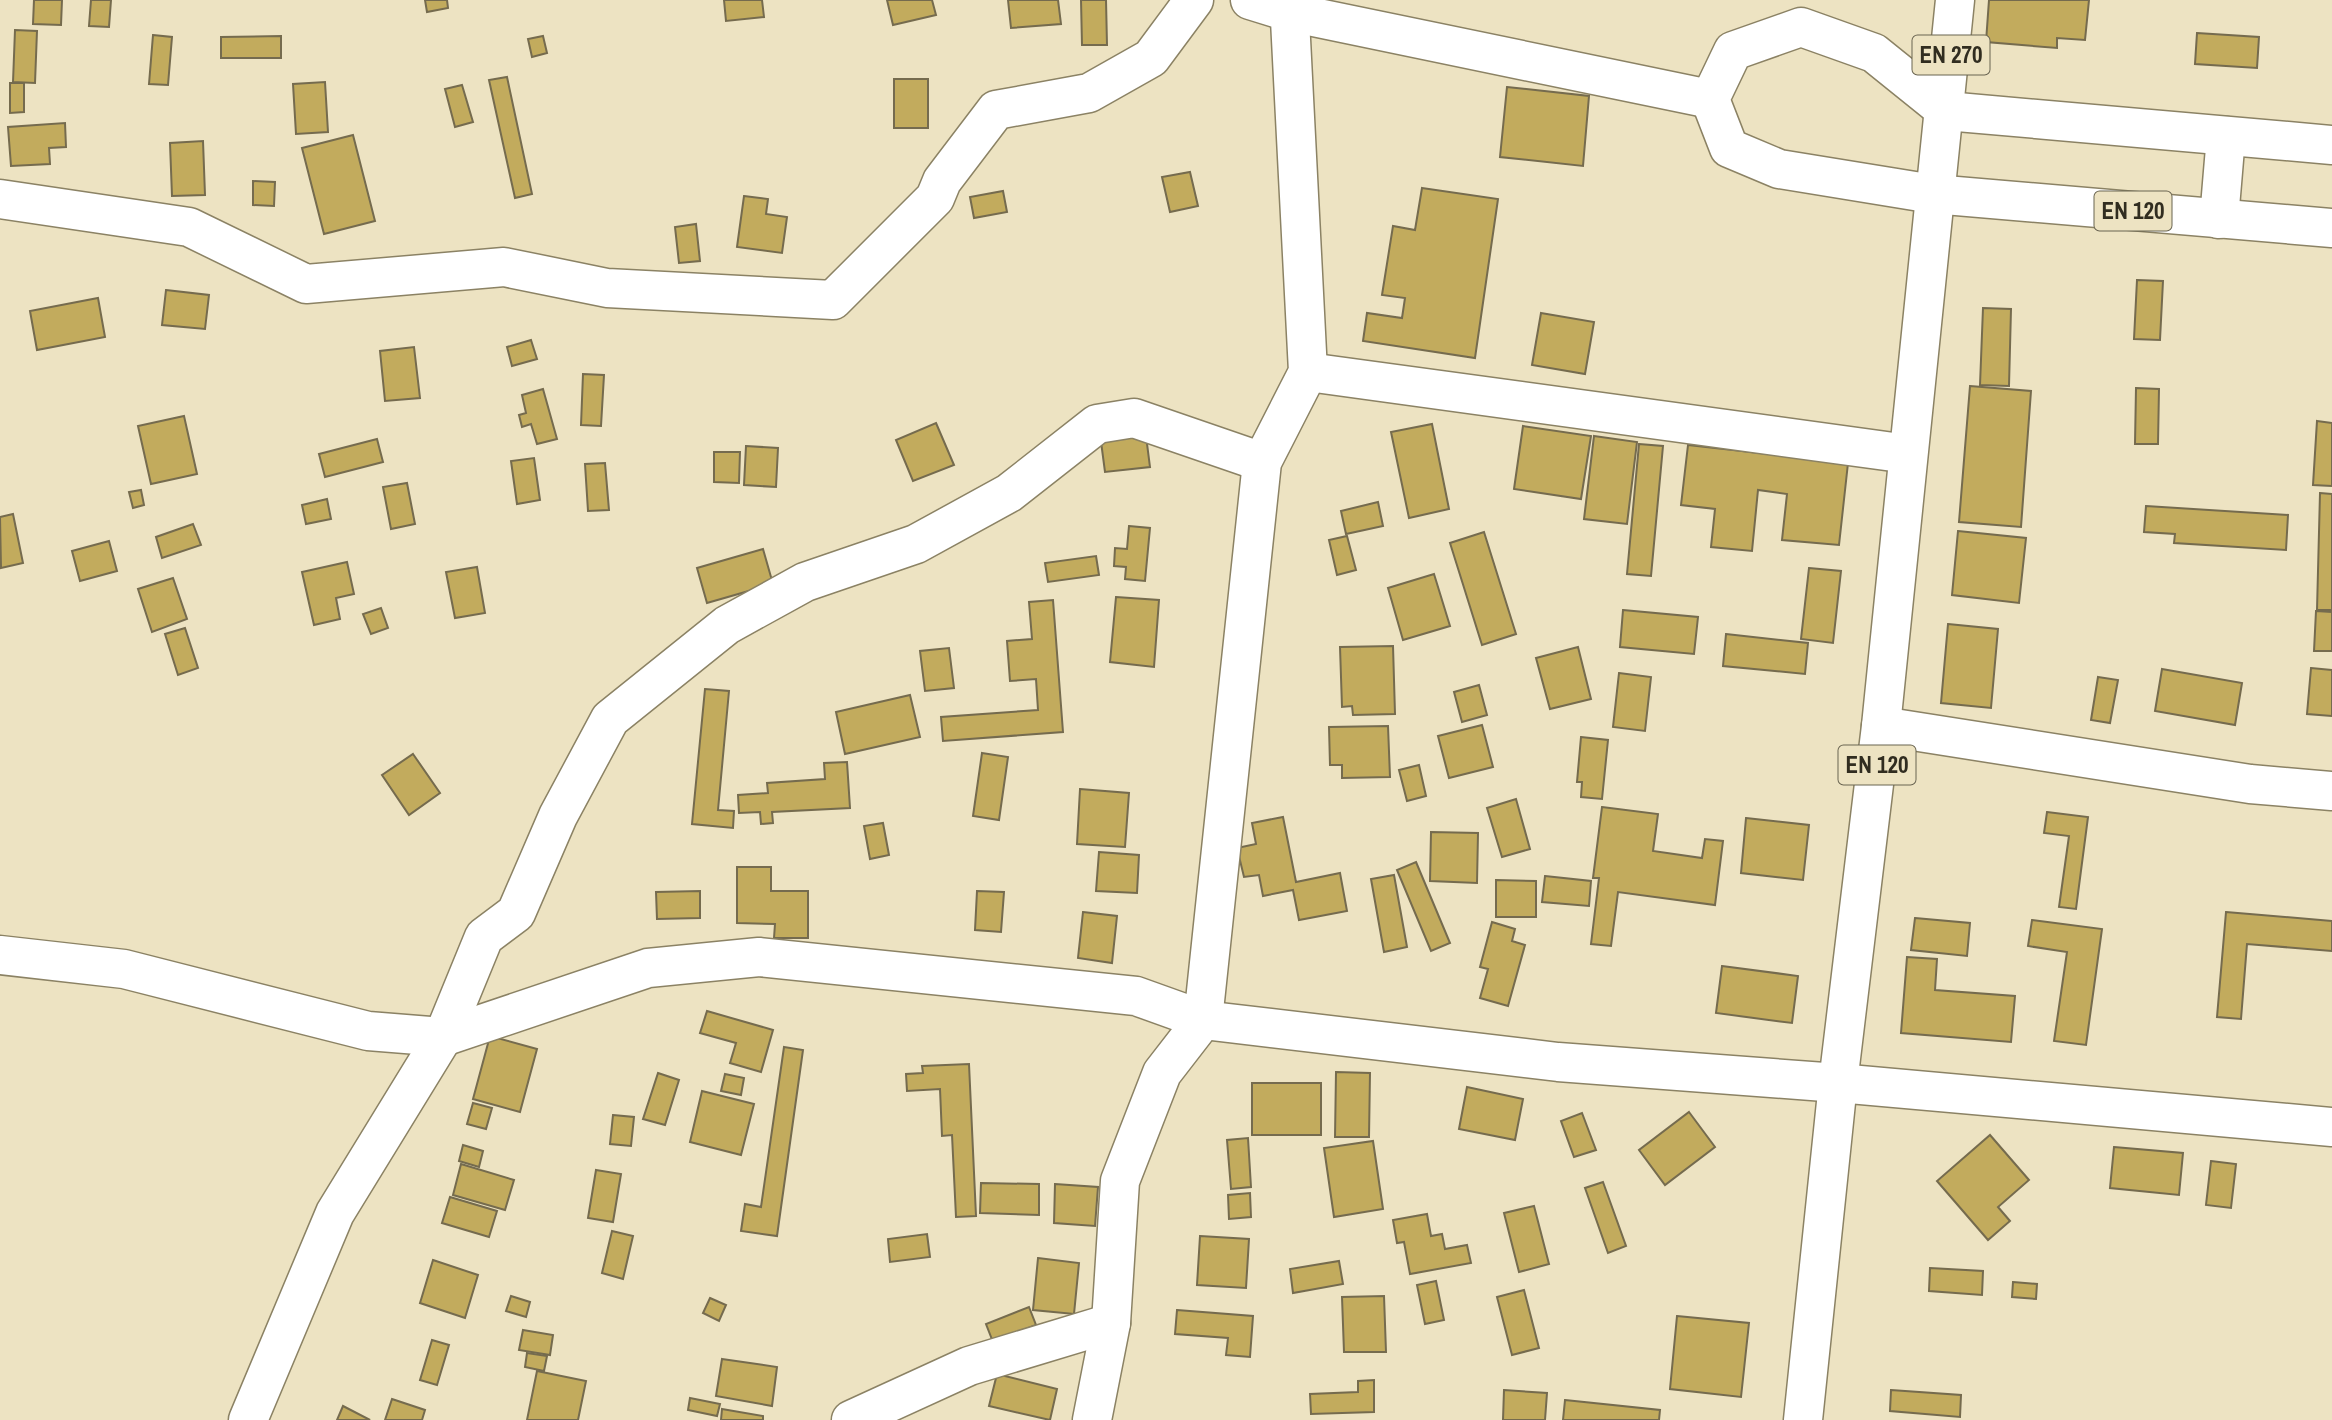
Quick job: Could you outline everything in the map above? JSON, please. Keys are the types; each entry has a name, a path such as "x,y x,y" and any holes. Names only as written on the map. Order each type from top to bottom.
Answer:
{"street":[{"path":"0,200 189,227 306,284 504,267 607,288 833,300 935,198 942,181 996,110 1089,93 1151,58 1194,0"},
{"path":"1250,0 1289,6 1710,99"},
{"name":"EN 270","path":"1946,111 1955,0"},
{"path":"1092,1420 1111,1323 1120,1181 1162,1073 1203,1020 1262,462 1308,372 1289,6"},
{"path":"1933,194 1779,169 1729,148 1710,99 1733,51 1801,27 1874,53 1946,111 2332,145"},
{"name":"EN 120","path":"1803,1420 1838,1083 1881,726 1933,194 1946,111"},
{"path":"2219,219 2226,136"},
{"name":"EN 120","path":"1933,194 2332,228"},
{"path":"1308,372 1908,454"},
{"path":"248,1420 335,1213 443,1037 484,937 516,913 558,816 610,719 727,625 805,582 916,544 1009,493 1097,424 1134,418 1262,462"},
{"path":"1881,726 2250,784 2332,791"},
{"path":"0,955 124,969 368,1031 443,1037 648,968 759,957 1136,996 1203,1020 1558,1062 1838,1083 2332,1127"},
{"path":"851,1420 969,1366 1111,1323"}],"building":[{"path":"34,0 62,0 61,25 33,24"},
{"path":"91,0 111,0 109,27 89,26"},
{"path":"425,0 447,0 448,8 427,12"},
{"path":"724,0 762,0 764,17 726,21"},
{"path":"887,0 932,0 936,15 893,25"},
{"path":"1008,0 1058,0 1061,24 1011,28"},
{"path":"1081,0 1106,0 1107,45 1082,45"},
{"path":"1989,0 2089,0 2085,40 2057,38 2057,48 1986,42"},
{"path":"15,30 37,31 35,83 13,82"},
{"path":"2197,33 2259,37 2257,68 2195,64"},
{"path":"153,35 172,37 168,85 149,84"},
{"path":"281,36 281,58 221,58 221,37"},
{"path":"543,36 547,53 532,57 528,39"},
{"path":"507,77 532,194 515,198 489,80"},
{"path":"894,79 928,79 928,128 894,128"},
{"path":"325,82 328,132 296,134 293,84"},
{"path":"10,83 24,83 24,112 10,113"},
{"path":"462,85 473,122 455,127 445,89"},
{"path":"1507,87 1589,96 1583,166 1500,157"},
{"path":"65,123 66,147 49,148 50,164 11,166 8,127"},
{"path":"353,135 375,221 324,234 302,148"},
{"path":"203,141 205,195 172,196 170,143"},
{"path":"1190,172 1198,206 1170,212 1162,177"},
{"path":"253,181 275,182 274,206 253,205"},
{"path":"1422,188 1498,199 1475,358 1363,341 1367,313 1402,318 1405,298 1382,295 1393,226 1415,230"},
{"path":"1003,191 1007,212 974,218 970,197"},
{"path":"744,196 768,199 766,214 787,217 782,253 737,247"},
{"path":"696,224 700,261 679,263 675,227"},
{"path":"2137,280 2163,281 2160,340 2134,339"},
{"path":"166,290 209,295 205,329 162,325"},
{"path":"98,298 105,337 37,350 30,311"},
{"path":"1983,308 2011,309 2009,386 1980,385"},
{"path":"1541,313 1594,322 1585,374 1532,365"},
{"path":"531,340 537,359 512,366 507,347"},
{"path":"414,347 420,398 385,401 380,351"},
{"path":"583,374 604,375 601,426 581,425"},
{"path":"1970,386 2031,391 2021,527 1959,522"},
{"path":"2136,388 2159,389 2158,444 2135,444"},
{"path":"543,389 557,439 537,444 531,424 522,427 519,415 526,413 522,395"},
{"path":"184,416 197,474 151,484 138,426"},
{"path":"2317,421 2332,423 2332,486 2313,485"},
{"path":"936,423 954,465 913,481 896,440"},
{"path":"1432,424 1449,509 1409,518 1391,432"},
{"path":"1523,426 1591,436 1581,499 1514,489"},
{"path":"1145,428 1150,467 1105,472 1100,434"},
{"path":"1594,436 1637,442 1627,524 1584,519"},
{"path":"377,439 383,462 325,477 319,454"},
{"path":"1639,444 1663,446 1651,576 1627,574"},
{"path":"1688,445 1848,463 1839,545 1782,540 1787,494 1758,490 1752,551 1711,547 1715,509 1681,505"},
{"path":"746,446 778,448 776,487 744,485"},
{"path":"714,452 740,452 739,483 714,482"},
{"path":"534,458 540,500 517,504 511,461"},
{"path":"605,463 609,510 588,511 585,464"},
{"path":"407,483 415,524 391,529 383,487"},
{"path":"141,490 144,505 133,508 129,492"},
{"path":"2320,493 2332,494 2332,610 2317,610"},
{"path":"327,499 331,519 306,524 302,505"},
{"path":"1378,502 1383,526 1346,534 1341,511"},
{"path":"2146,506 2288,515 2286,550 2174,543 2175,534 2144,532"},
{"path":"13,514 23,563 1,568 0,517"},
{"path":"193,524 201,545 162,558 156,537"},
{"path":"1129,526 1150,528 1145,581 1125,579 1126,567 1114,566 1115,548 1127,549"},
{"path":"1958,531 2026,538 2019,603 1952,595"},
{"path":"1484,532 1516,634 1482,645 1450,543"},
{"path":"1347,536 1356,570 1337,575 1329,540"},
{"path":"109,541 117,571 80,581 72,551"},
{"path":"763,549 773,584 707,603 697,568"},
{"path":"1096,556 1099,575 1048,582 1045,563"},
{"path":"347,562 354,594 336,598 340,619 314,625 302,572"},
{"path":"477,567 485,613 455,618 446,572"},
{"path":"1809,568 1841,571 1833,643 1801,639"},
{"path":"1434,574 1450,626 1403,640 1388,588"},
{"path":"173,578 187,619 152,632 138,589"},
{"path":"1116,597 1159,600 1154,667 1110,662"},
{"path":"1053,600 1063,732 943,741 941,717 1038,710 1036,679 1010,681 1007,641 1032,639 1029,602"},
{"path":"381,608 388,628 371,634 363,614"},
{"path":"1623,610 1698,617 1694,654 1620,647"},
{"path":"2316,611 2332,612 2332,651 2314,651"},
{"path":"1948,624 1998,629 1991,708 1941,703"},
{"path":"185,628 198,668 178,675 165,634"},
{"path":"1726,634 1808,643 1805,674 1723,666"},
{"path":"1393,646 1395,714 1353,715 1352,706 1342,707 1340,647"},
{"path":"1578,647 1591,699 1550,709 1536,658"},
{"path":"949,648 954,688 925,691 920,651"},
{"path":"2311,668 2332,670 2332,716 2307,714"},
{"path":"2162,669 2242,683 2235,725 2155,711"},
{"path":"1619,673 1651,677 1645,731 1613,727"},
{"path":"2098,677 2118,680 2110,723 2091,720"},
{"path":"1479,685 1487,715 1462,722 1454,692"},
{"path":"705,689 729,691 718,810 734,811 733,828 692,824"},
{"path":"910,695 920,737 845,754 836,712"},
{"path":"1482,725 1493,767 1449,778 1438,736"},
{"path":"1388,726 1390,777 1342,778 1342,765 1330,765 1329,727"},
{"path":"1581,737 1608,740 1602,799 1581,797 1582,782 1577,782"},
{"path":"982,753 1008,757 999,820 973,816"},
{"path":"413,754 440,793 409,815 382,775"},
{"path":"847,762 850,808 772,812 773,823 761,824 760,812 739,813 738,795 768,793 767,783 825,779 824,763"},
{"path":"1419,765 1426,796 1407,801 1399,770"},
{"path":"1080,789 1129,793 1125,847 1077,844"},
{"path":"1516,799 1530,849 1502,857 1487,808"},
{"path":"1602,807 1658,814 1653,851 1702,858 1705,839 1723,841 1715,905 1618,892 1611,946 1591,944 1599,878 1593,878"},
{"path":"2047,812 2088,817 2076,909 2059,907 2069,836 2044,833"},
{"path":"1283,817 1296,882 1340,873 1347,911 1299,920 1293,890 1263,896 1259,875 1244,877 1237,848 1256,844 1252,823"},
{"path":"1746,818 1809,825 1803,880 1741,873"},
{"path":"883,823 889,855 870,859 864,826"},
{"path":"1431,832 1478,833 1477,883 1430,881"},
{"path":"1099,852 1139,855 1137,893 1096,891"},
{"path":"1416,862 1450,943 1431,951 1397,870"},
{"path":"737,867 771,867 771,891 808,891 808,938 774,938 775,924 737,923"},
{"path":"1394,875 1407,947 1384,952 1371,879"},
{"path":"1545,876 1591,881 1589,906 1542,902"},
{"path":"1496,880 1536,881 1536,917 1496,917"},
{"path":"700,891 700,918 657,919 656,892"},
{"path":"977,891 1004,892 1001,932 975,930"},
{"path":"1083,912 1117,916 1112,963 1078,958"},
{"path":"2226,912 2332,921 2332,951 2247,944 2241,1019 2217,1017"},
{"path":"1915,918 1970,923 1967,956 1911,950"},
{"path":"2032,920 2102,929 2086,1045 2054,1041 2067,952 2028,946"},
{"path":"1492,922 1515,929 1512,941 1525,945 1508,1006 1480,998 1488,969 1480,967"},
{"path":"1907,957 1937,959 1935,990 2015,996 2011,1042 1901,1033"},
{"path":"1722,966 1798,976 1792,1023 1716,1013"},
{"path":"707,1011 773,1030 761,1072 730,1063 736,1043 700,1033"},
{"path":"490,1036 537,1049 520,1112 473,1099"},
{"path":"784,1047 803,1050 777,1236 741,1231 745,1204 761,1207"},
{"path":"969,1064 976,1216 956,1217 952,1135 942,1136 940,1089 907,1091 906,1074 923,1073 922,1066"},
{"path":"1336,1072 1370,1073 1369,1137 1335,1137"},
{"path":"658,1073 679,1080 665,1125 643,1119"},
{"path":"725,1074 744,1078 741,1095 721,1091"},
{"path":"1252,1083 1321,1083 1321,1135 1252,1135"},
{"path":"1467,1087 1523,1099 1515,1140 1459,1129"},
{"path":"702,1091 754,1104 741,1155 690,1142"},
{"path":"473,1103 492,1108 486,1129 467,1124"},
{"path":"1689,1112 1715,1147 1665,1185 1639,1150"},
{"path":"1582,1113 1596,1150 1574,1157 1561,1121"},
{"path":"613,1115 634,1117 631,1146 610,1144"},
{"path":"1990,1135 2029,1180 1998,1207 2010,1221 1988,1240 1937,1181"},
{"path":"1248,1138 1251,1187 1231,1189 1227,1140"},
{"path":"1373,1141 1383,1209 1334,1217 1324,1148"},
{"path":"463,1145 483,1151 479,1167 459,1161"},
{"path":"2114,1147 2183,1153 2179,1195 2110,1188"},
{"path":"2211,1161 2236,1164 2231,1208 2206,1205"},
{"path":"461,1164 514,1180 505,1210 453,1195"},
{"path":"596,1170 621,1174 613,1222 588,1218"},
{"path":"1603,1182 1626,1246 1608,1253 1585,1188"},
{"path":"981,1183 1039,1184 1039,1215 980,1213"},
{"path":"1055,1184 1098,1187 1095,1226 1054,1223"},
{"path":"1250,1193 1251,1217 1229,1219 1228,1195"},
{"path":"450,1197 497,1211 489,1237 442,1223"},
{"path":"1534,1206 1549,1264 1519,1272 1504,1213"},
{"path":"1427,1214 1431,1236 1442,1234 1445,1249 1467,1245 1471,1263 1410,1274 1404,1242 1397,1243 1393,1220"},
{"path":"612,1231 633,1236 623,1279 602,1273"},
{"path":"927,1234 930,1257 890,1262 888,1239"},
{"path":"1200,1236 1249,1239 1246,1288 1197,1285"},
{"path":"1038,1258 1079,1263 1074,1314 1033,1310"},
{"path":"433,1260 478,1275 465,1318 420,1303"},
{"path":"1339,1261 1343,1284 1293,1293 1290,1269"},
{"path":"1930,1268 1983,1271 1982,1295 1929,1291"},
{"path":"1436,1281 1444,1320 1425,1324 1417,1285"},
{"path":"2013,1282 2037,1284 2036,1299 2012,1297"},
{"path":"1524,1290 1539,1348 1512,1355 1497,1297"},
{"path":"511,1296 530,1302 526,1317 506,1311"},
{"path":"1384,1296 1386,1352 1344,1352 1342,1297"},
{"path":"710,1298 726,1305 719,1321 703,1313"},
{"path":"1029,1307 1036,1325 993,1342 986,1324"},
{"path":"1177,1310 1253,1316 1250,1357 1226,1355 1228,1338 1175,1334"},
{"path":"1677,1316 1749,1323 1741,1397 1670,1389"},
{"path":"523,1330 553,1335 550,1355 519,1350"},
{"path":"432,1340 449,1345 437,1385 420,1380"},
{"path":"527,1353 547,1356 544,1371 525,1367"},
{"path":"722,1359 777,1367 772,1406 716,1396"},
{"path":"537,1371 586,1381 578,1420 527,1420"},
{"path":"997,1374 1057,1389 1050,1420 989,1406"},
{"path":"1374,1380 1374,1412 1311,1414 1310,1394 1358,1392 1358,1381"},
{"path":"1504,1390 1547,1393 1545,1420 1503,1420"},
{"path":"1891,1390 1961,1395 1960,1417 1890,1411"},
{"path":"690,1398 720,1404 717,1416 688,1410"},
{"path":"392,1399 425,1410 422,1420 385,1420"},
{"path":"1565,1400 1660,1410 1659,1420 1563,1420"},
{"path":"343,1406 370,1420 337,1420"},
{"path":"722,1409 763,1416 763,1420 721,1420"}]}
